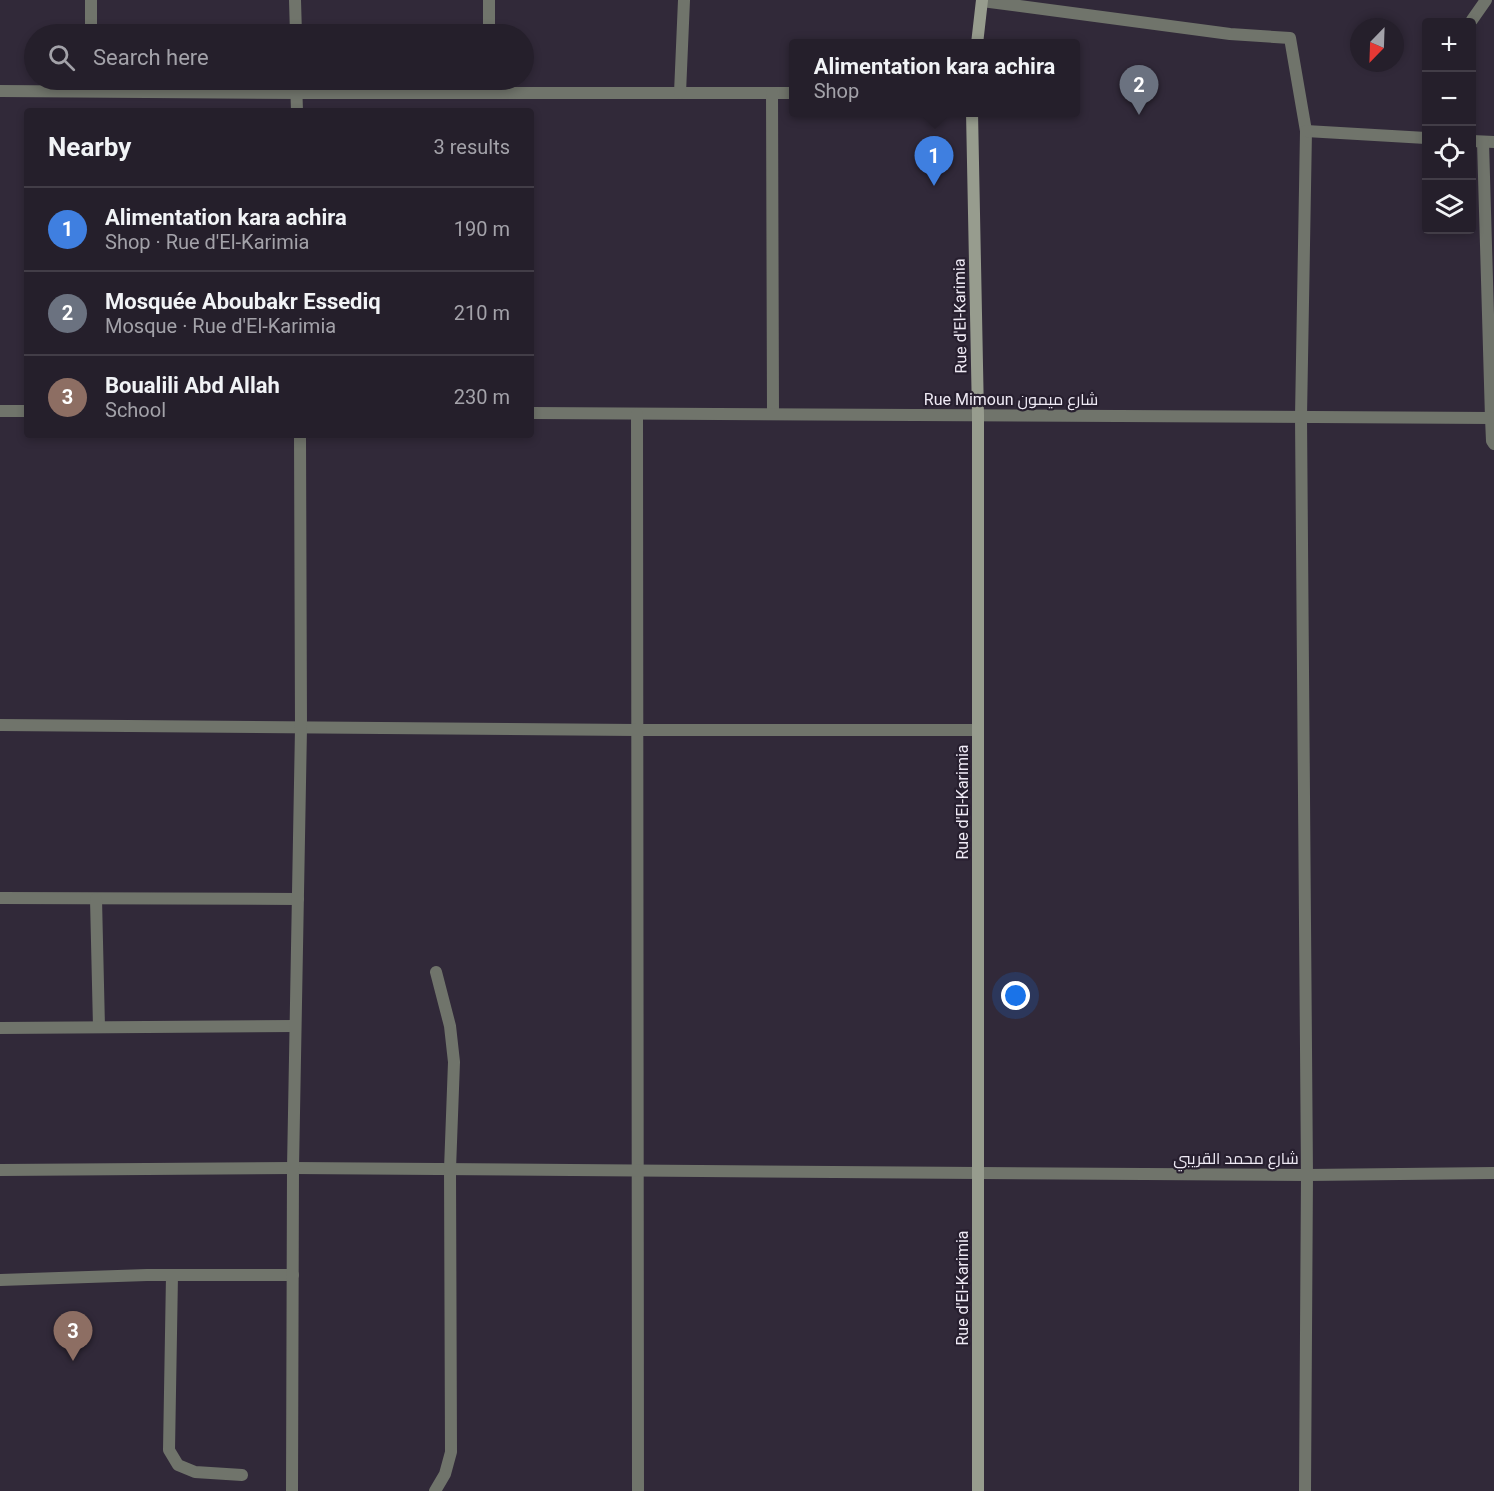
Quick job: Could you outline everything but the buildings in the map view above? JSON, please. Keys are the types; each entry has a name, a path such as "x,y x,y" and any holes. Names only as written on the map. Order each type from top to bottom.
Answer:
{"main road":[{"path":"978,39 982,0"},
{"name":"Rue d'El-Karimia","path":"972,117 978,415 978,1491"}],"street":[{"path":"91,24 92,0"},
{"path":"295,0 296,24"},
{"path":"489,0 489,24"},
{"path":"680,93 684,0"},
{"path":"982,0 1230,34 1290,38 1306,131 1300,417 1307,1175 1305,1491"},
{"path":"1474,18 1486,0"},
{"path":"0,91 24,90"},
{"path":"208,90 297,93 789,93"},
{"path":"297,90 297,108"},
{"path":"772,93 773,414"},
{"path":"1306,131 1422,138"},
{"path":"1483,142 1492,367 1491,418 1494,444"},
{"path":"0,411 24,411"},
{"name":"Rue Mimoun شارع ميمون","path":"534,413 1491,418"},
{"path":"637,414 638,1491"},
{"path":"292,1491 293,1168 301,728 300,438"},
{"path":"0,725 978,730"},
{"path":"0,898 298,899"},
{"path":"96,899 99,1028"},
{"path":"435,1491 445,1474 451,1452 450,1169 454,1062 450,1026 436,972"},
{"path":"0,1028 295,1026"},
{"name":"شارع محمد القريبي","path":"0,1170 293,1168 1307,1175 1494,1173"},
{"path":"0,1280 172,1275 292,1275"},
{"path":"172,1275 169,1450 178,1465 195,1472 242,1475"}],"place":[{"name":"Mosquée Aboubakr Essediq","path":"1139,115"},
{"name":"Alimentation kara achira","path":"934,186"},
{"name":"Boualili Abd Allah","path":"73,1361"}]}
